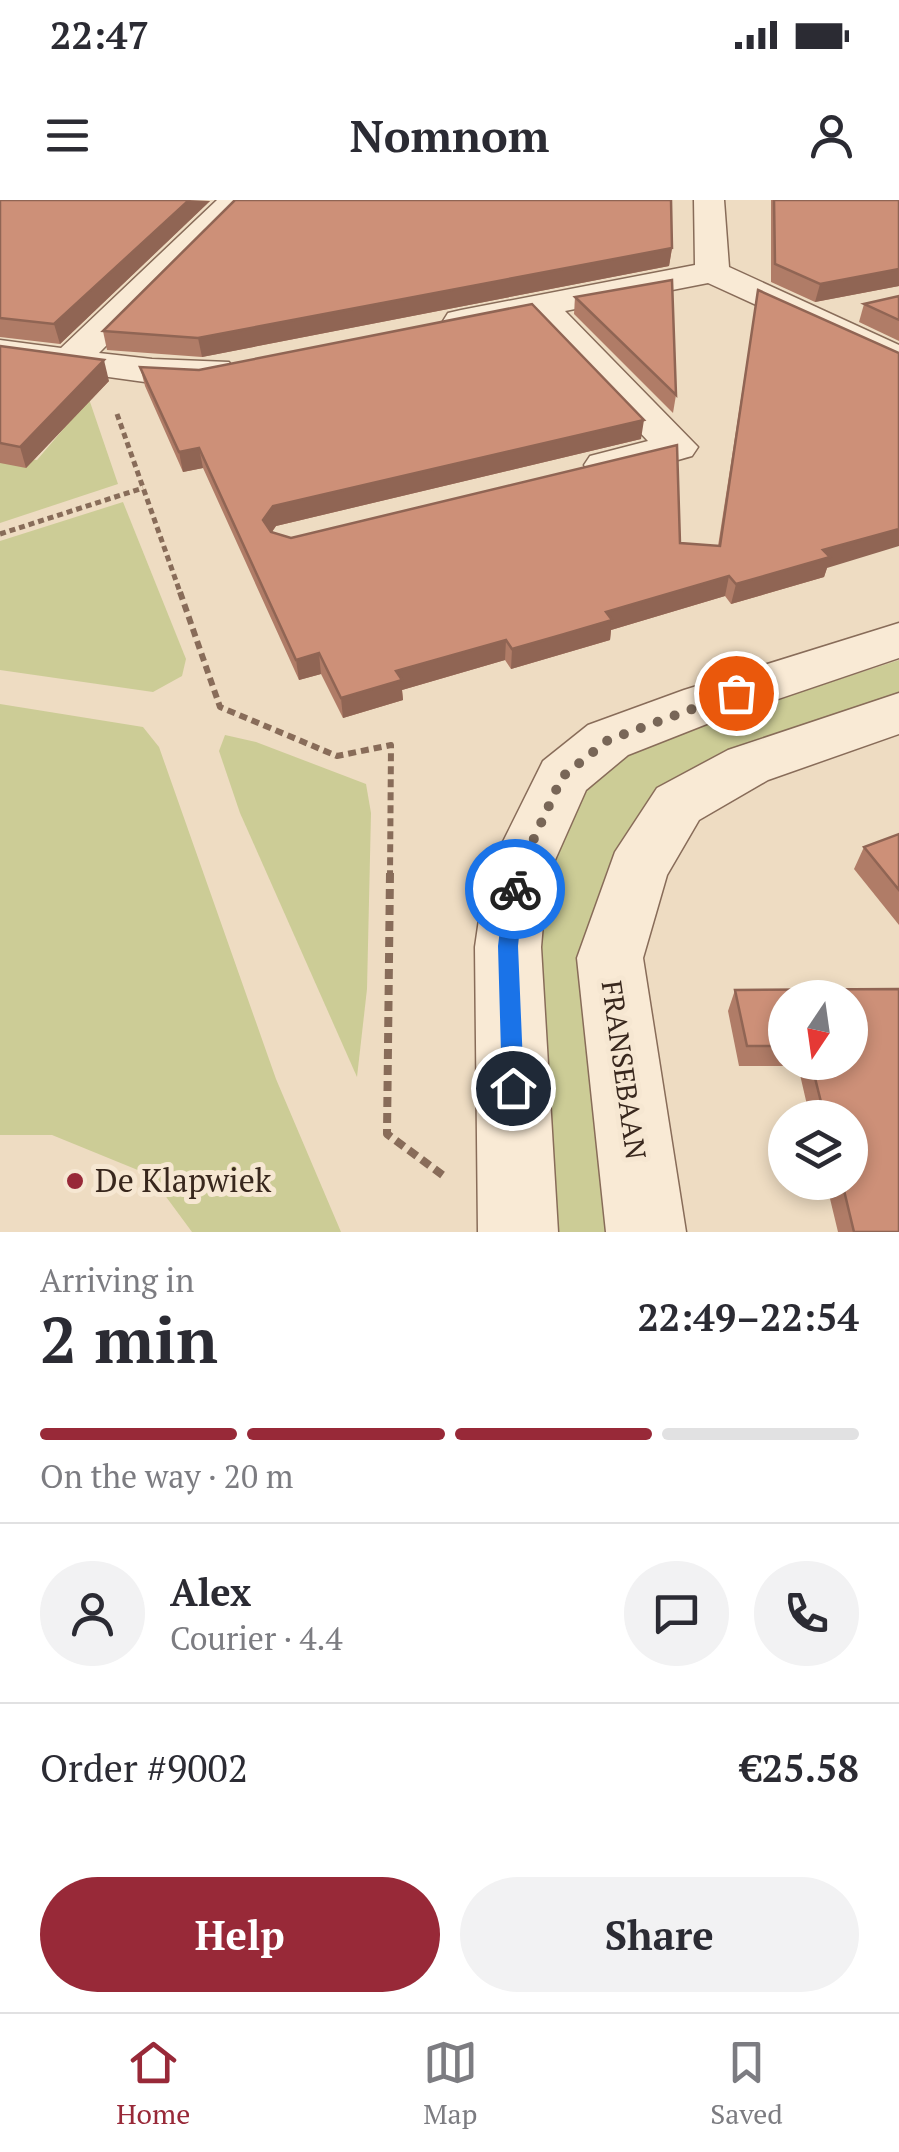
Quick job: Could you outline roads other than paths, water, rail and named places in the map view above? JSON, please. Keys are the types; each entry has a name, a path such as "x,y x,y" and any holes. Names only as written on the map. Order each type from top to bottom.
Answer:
{"street":[{"path":"70,360 234,200"},
{"path":"709,200 712,272"},
{"path":"427,328 712,272 816,317 899,359"},
{"path":"539,305 677,448 562,475"},
{"path":"816,317 866,306"},
{"path":"0,350 152,371 202,373 240,365"},
{"path":"518,1231 508,946 516,878 562,777 608,740 899,640"},
{"name":"FRANSEBAAN","path":"646,1232 610,958 636,870 678,804 748,765 899,713"}],"place":[{"name":"De Klapwiek","path":"75,1181"}]}
